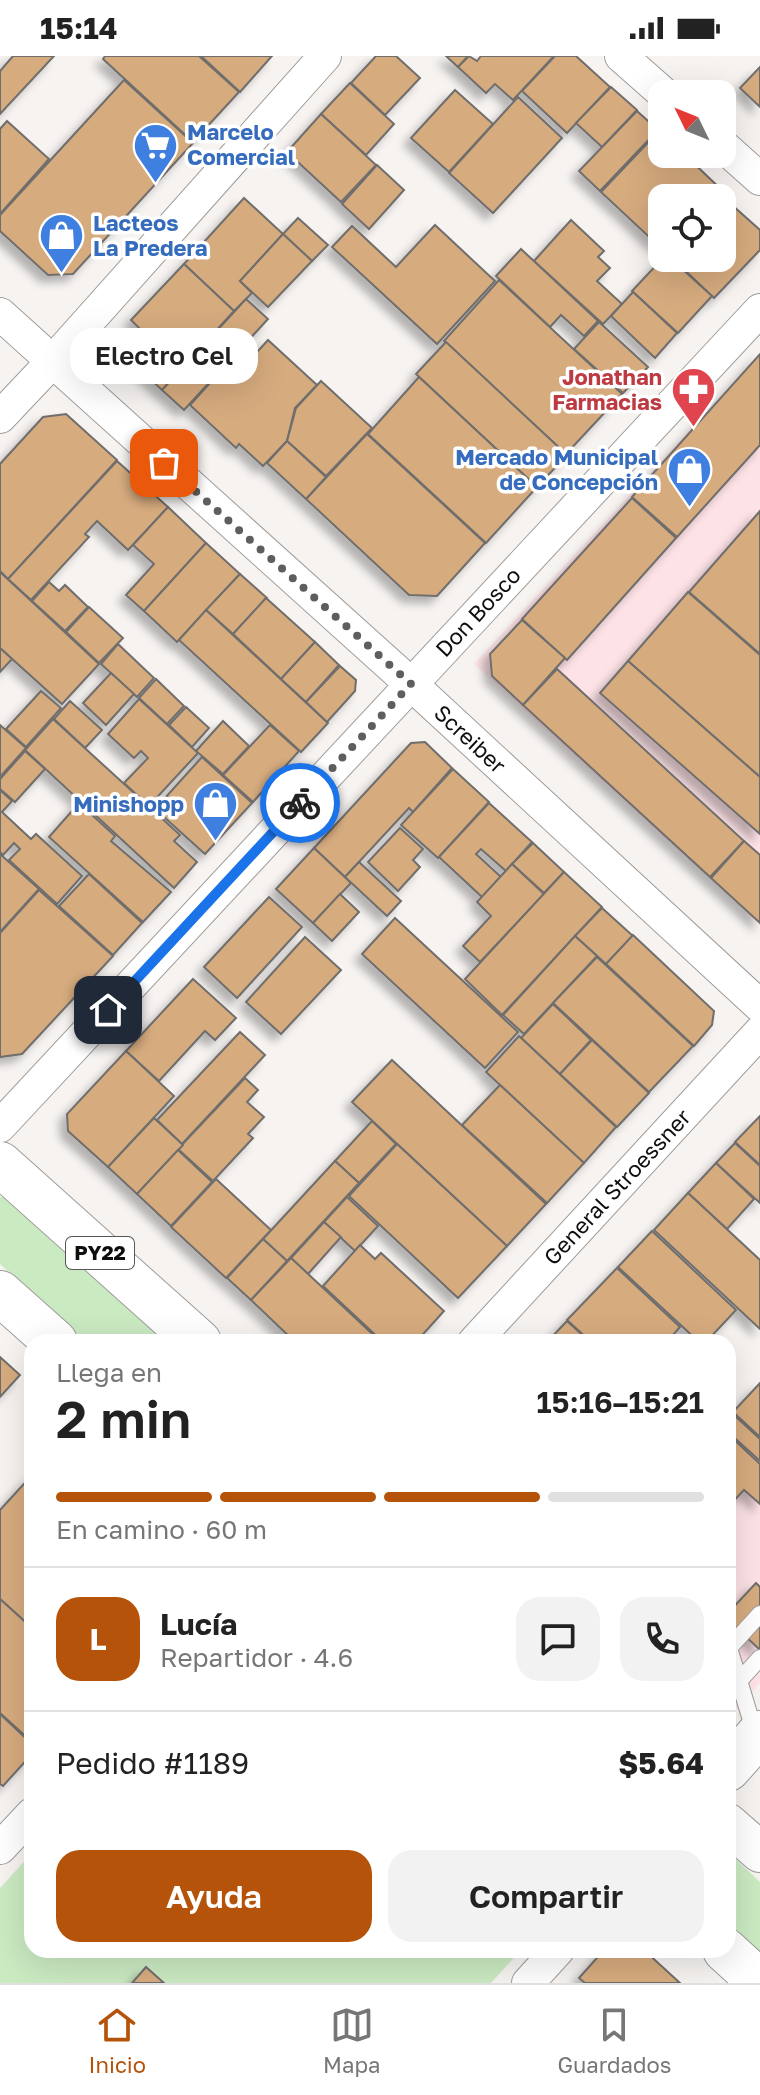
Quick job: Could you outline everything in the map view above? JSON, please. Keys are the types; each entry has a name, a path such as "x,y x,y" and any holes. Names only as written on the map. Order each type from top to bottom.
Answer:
{"highway":[{"name":"PY22","path":"0,1164 190,1334"},
{"path":"0,1293 46,1334"},
{"path":"734,1958 760,1982"}],"street":[{"path":"0,417 325,56"},
{"path":"621,56 648,80"},
{"path":"736,158 760,179"},
{"name":"Don Bosco","path":"0,1126 760,310"},
{"name":"Screiber","path":"0,314 411,684 760,1006"},
{"name":"General Stroessner","path":"481,1334 760,1032"},
{"path":"0,1848 24,1822"},
{"path":"736,1831 760,1852"},
{"path":"528,1983 551,1958"}],"lane":[{"path":"736,1640 760,1614"},
{"path":"736,1678 760,1658"},
{"path":"736,1693 748,1746"}],"shaded area":[{"name":"Mercado Municipal de Concepción","path":"760,354 760,925 474,664"},
{"path":"736,1440 760,1462 760,1683 736,1708"}],"green space":[{"path":"6,1196 156,1334 77,1334 0,1264 0,1197"},
{"path":"736,1860 760,1882 760,1954 736,1932"},
{"path":"24,1862 24,1958 514,1958 491,1983 0,1983 0,1888"}],"building":[{"path":"13,56 54,56 0,114 0,71"},
{"path":"105,56 199,56 239,92 193,142 103,59"},
{"path":"201,56 272,56 240,92"},
{"path":"376,56 396,56 420,78 385,115 351,83"},
{"path":"446,56 468,56 458,67"},
{"path":"469,56 477,61 481,56 554,56 513,100 495,84 486,93 458,67"},
{"path":"555,56 576,56 610,87 567,133 522,91"},
{"path":"760,67 760,107 740,88"},
{"path":"124,80 193,143 73,274 48,275 0,231 0,215"},
{"path":"350,83 394,124 366,155 321,114"},
{"path":"611,87 637,110 602,147 576,123"},
{"path":"455,90 493,124 449,172 411,138"},
{"path":"518,97 562,138 493,213 449,173"},
{"path":"637,111 648,121 648,141 600,191 579,171"},
{"path":"321,114 376,165 341,202 287,152"},
{"path":"7,121 49,159 0,214 0,129"},
{"path":"648,143 648,168 699,168 716,184 648,184 648,236 601,192"},
{"path":"377,165 404,190 369,229 342,204"},
{"path":"244,198 283,234 240,281 252,293 234,311 184,264"},
{"path":"736,209 760,230 760,250 714,298 687,272 736,272"},
{"path":"298,218 328,245 312,261 283,234"},
{"path":"571,220 604,251 598,257 610,268 597,281 622,304 603,324 534,261"},
{"path":"435,225 495,281 437,344 332,247 352,226 396,267"},
{"path":"283,234 312,261 268,307 240,281"},
{"path":"521,249 598,321 584,336 561,315 550,327 496,276"},
{"path":"184,264 234,311 162,390 121,352 141,330 131,320"},
{"path":"650,272 685,272 712,296 678,333 632,291"},
{"path":"499,280 622,394 566,454 444,341"},
{"path":"633,292 677,333 655,358 611,316"},
{"path":"246,299 268,319 184,410 162,390"},
{"path":"599,322 648,367 623,393 574,349"},
{"path":"268,340 317,385 295,408 287,441 263,466 239,444 236,448 190,405 228,363 238,373"},
{"path":"446,342 567,455 537,487 416,374"},
{"path":"760,354 760,445 677,537 632,497"},
{"path":"419,377 537,487 486,543 368,434"},
{"path":"321,381 372,428 326,476 287,441 296,408"},
{"path":"66,414 117,460 8,579 0,571 0,464 43,417"},
{"path":"367,434 485,543 437,596 409,595 306,499"},
{"path":"287,441 326,477 306,499 267,463"},
{"path":"117,461 168,507 128,550 97,521 85,534 89,537 31,600 8,579"},
{"path":"632,498 676,538 567,660 522,619"},
{"path":"168,507 206,543 144,611 126,595 154,564 133,545"},
{"path":"760,511 760,654 689,592"},
{"path":"206,543 240,574 177,642 144,611"},
{"path":"0,572 99,664 62,704 0,648"},
{"path":"240,574 267,598 233,634 206,610"},
{"path":"49,582 59,591 65,585 88,607 65,631 32,601"},
{"path":"688,592 760,655 760,777 628,661"},
{"path":"266,598 315,642 281,679 233,634"},
{"path":"89,607 123,638 99,663 66,632"},
{"path":"206,610 328,723 301,752 179,640"},
{"path":"522,620 565,658 523,705 492,676 490,654"},
{"path":"315,642 339,665 306,702 281,679"},
{"path":"118,644 154,678 137,697 101,664"},
{"path":"0,648 12,659 0,672"},
{"path":"628,661 760,777 760,834 600,693"},
{"path":"340,666 356,680 355,691 327,722 306,702"},
{"path":"557,669 744,841 710,877 523,705"},
{"path":"111,673 134,694 106,725 83,703"},
{"path":"156,679 184,706 167,724 139,698"},
{"path":"41,691 61,708 26,747 6,729"},
{"path":"139,699 198,753 149,806 124,783 148,758 141,751 134,758 108,734"},
{"path":"70,701 102,730 85,748 54,719"},
{"path":"186,707 209,728 192,747 169,725"},
{"path":"53,719 180,835 174,841 197,862 174,888 25,750"},
{"path":"223,721 249,746 223,774 196,751"},
{"path":"0,725 26,748 0,777"},
{"path":"270,725 299,751 253,802 223,775"},
{"path":"425,742 452,768 413,812 409,808 345,877 314,848 411,743"},
{"path":"25,751 45,769 15,802 0,789 0,779"},
{"path":"202,757 252,803 205,854 155,809"},
{"path":"453,769 489,802 438,858 401,825"},
{"path":"0,790 12,801 2,812 31,839 36,834 82,876 57,904 9,860 20,849 14,843 3,855 0,852"},
{"path":"79,803 115,836 111,841 171,892 143,922 49,837"},
{"path":"489,803 532,842 506,871 481,849 476,854 501,877 482,897 439,857"},
{"path":"400,828 423,849 413,860 420,867 398,891 368,862"},
{"path":"744,841 760,855 760,923 711,878"},
{"path":"533,843 564,872 544,893 512,864"},
{"path":"314,848 351,883 313,923 276,889"},
{"path":"0,854 39,889 0,932"},
{"path":"359,862 401,901 387,916 345,877"},
{"path":"512,864 544,894 480,962 463,946 491,916 477,902"},
{"path":"564,872 602,907 502,1015 465,979"},
{"path":"89,874 142,923 113,955 59,906"},
{"path":"39,890 113,956 22,1054 0,1057 0,933"},
{"path":"340,894 359,912 332,941 313,923"},
{"path":"269,897 302,927 237,998 204,967"},
{"path":"602,908 633,936 606,964 575,936"},
{"path":"395,918 518,1032 485,1068 362,954"},
{"path":"633,935 714,1011 712,1025 694,1046 606,964"},
{"path":"575,936 597,956 524,1034 503,1015"},
{"path":"305,937 341,970 281,1034 246,1002"},
{"path":"597,957 693,1046 649,1092 553,1003"},
{"path":"193,979 236,1018 215,1040 205,1031 159,1081 126,1051"},
{"path":"553,1004 591,1040 560,1074 521,1038"},
{"path":"240,1032 265,1055 182,1144 157,1120"},
{"path":"519,1036 616,1127 584,1163 486,1072"},
{"path":"592,1040 649,1093 617,1127 560,1074"},
{"path":"126,1051 174,1096 108,1167 68,1131 67,1114"},
{"path":"392,1060 546,1204 507,1246 352,1102"},
{"path":"245,1078 258,1090 247,1102 264,1117 248,1134 253,1138 213,1181 178,1149"},
{"path":"500,1085 584,1163 547,1203 462,1125"},
{"path":"760,1116 760,1165 735,1142"},
{"path":"154,1118 183,1145 137,1194 108,1167"},
{"path":"372,1121 396,1144 359,1183 335,1161"},
{"path":"735,1143 760,1166 760,1203 716,1163"},
{"path":"397,1144 507,1246 458,1298 349,1196"},
{"path":"178,1150 212,1182 171,1226 137,1194"},
{"path":"335,1161 359,1183 287,1261 263,1239"},
{"path":"716,1163 754,1199 727,1229 688,1193"},
{"path":"216,1179 271,1230 226,1278 171,1227"},
{"path":"688,1193 760,1260 760,1329 654,1230"},
{"path":"347,1197 378,1226 355,1251 324,1222"},
{"path":"324,1222 341,1237 308,1274 291,1258"},
{"path":"652,1231 736,1310 714,1334 690,1334 618,1267"},
{"path":"263,1239 287,1261 251,1300 227,1278"},
{"path":"360,1245 375,1259 381,1253 444,1311 423,1334 374,1334 323,1286"},
{"path":"291,1258 372,1334 287,1334 251,1300"},
{"path":"617,1268 680,1327 674,1334 582,1334 567,1320"},
{"path":"567,1321 581,1334 555,1334"},
{"path":"0,1357 20,1375 0,1397"},
{"path":"760,1383 760,1437 736,1415 736,1409"},
{"path":"736,1417 760,1439 760,1461 736,1439"},
{"path":"736,1442 760,1464 760,1504 744,1490 736,1498"},
{"path":"24,1484 24,1621 0,1599 0,1510"},
{"path":"756,1583 760,1587 760,1650 736,1628 736,1604"},
{"path":"0,1599 24,1621 24,1735 0,1713"},
{"path":"0,1714 24,1736 24,1763 3,1786 0,1784"},
{"path":"597,1958 653,1958 680,1983 585,1983 579,1978"},
{"path":"146,1967 164,1983 132,1983"}],"way so far":[{"path":"164,463 411,684 300,803"}],"place":[{"name":"Marcelo Comercial","path":"156,184"},
{"name":"Lacteos La Predera","path":"62,275"},
{"name":"Jonathan Farmacias","path":"693,429"},
{"name":"Electro Cel","path":"164,463"},
{"name":"Mercado Municipal de Concepción","path":"689,509"},
{"name":"Minishopp","path":"215,843"}],"route":[{"path":"108,1010 300,803"}]}
